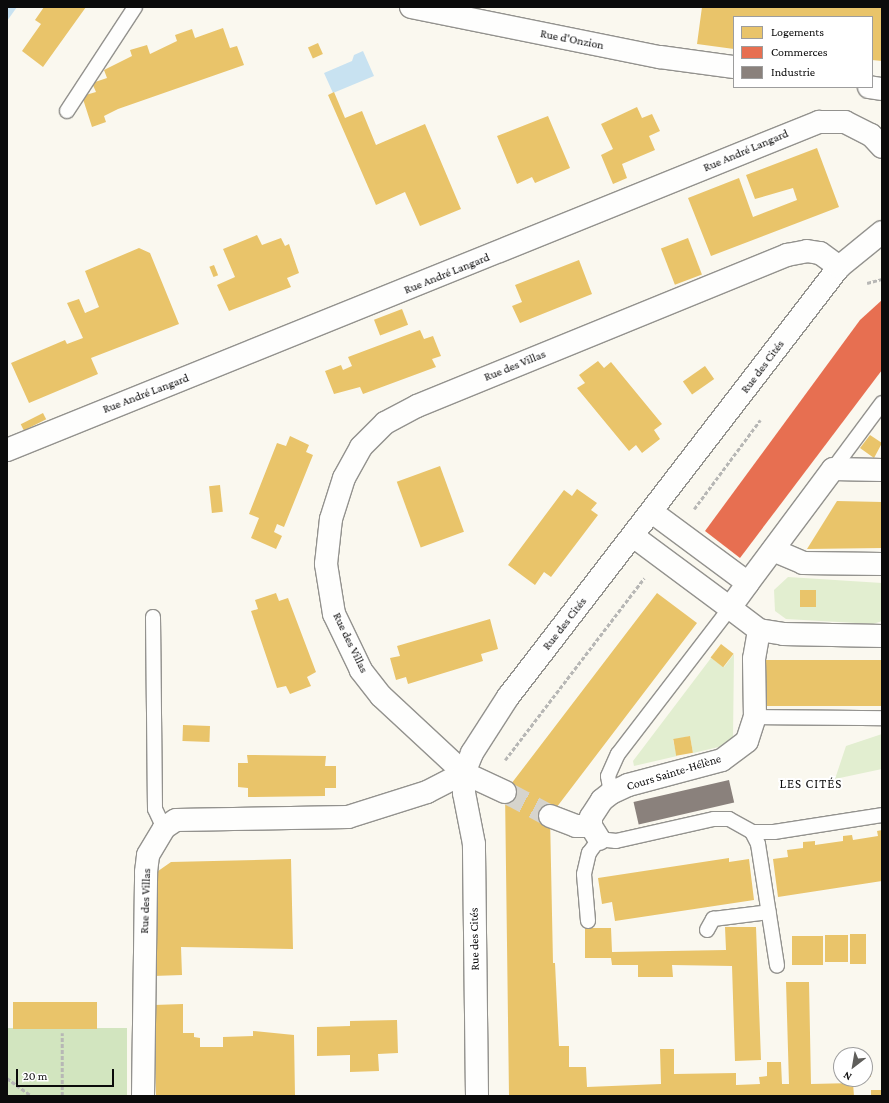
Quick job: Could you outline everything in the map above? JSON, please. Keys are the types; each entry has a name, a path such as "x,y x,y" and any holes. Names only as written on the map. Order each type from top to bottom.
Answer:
{"street":[{"name":"Rue d'Onzion","path":"411,7 660,57 733,67"},
{"name":"Rue André Langard","path":"7,450 819,122 845,122 871,135 882,147"},
{"name":"Rue des Cités","path":"477,1096 474,844 464,793 464,773 481,737 508,697 652,512 839,267 882,232"},
{"name":"Rue des Villas","path":"505,792 464,773 381,696 360,670 334,614 326,564 331,519 344,478 361,447 385,423 417,406 787,255 820,253 839,267"},
{"path":"730,608 833,469 882,470"},
{"path":"652,512 748,583"},
{"path":"633,536 759,630 782,634 882,636"},
{"path":"773,550 798,562 882,564"},
{"name":"Cours Sainte-Hélène","path":"595,832 595,810 611,794 628,785 722,760 747,741 754,717 754,659 759,630"},
{"path":"164,828 176,820 348,817 427,792 464,773"},
{"path":"550,816 595,832"},
{"name":"Rue des Villas","path":"143,1096 146,872 151,849 164,828"}],"lane":[{"path":"67,111 135,7"},
{"path":"833,469 882,403"},
{"path":"611,794 608,776 618,754 730,608"},
{"path":"153,617 155,809 164,828"},
{"path":"754,717 882,718"},
{"path":"752,832 774,832 882,815"},
{"path":"588,921 584,874 595,832 628,839 714,819 741,823 752,832 761,859 777,966"},
{"path":"707,930 713,919 768,912"}],"path":[{"path":"62,1033 62,1096"},
{"path":"7,1078 32,1096"}],"green space":[{"path":"788,577 882,583 882,621 873,624 786,619 775,611 774,590"},
{"path":"734,654 733,739 727,745 693,753 690,736 673,740 677,756 634,766 633,761 711,658 724,667"},
{"path":"882,734 882,769 835,779 846,746"},
{"path":"7,1028 127,1028 127,1096 7,1096"}],"water":[{"path":"7,7 17,7 7,21"},
{"path":"363,51 374,76 333,93 324,73 352,61 354,55"}],"building: Logements":[{"path":"44,7 86,7 43,67 22,51 41,24 35,20"},
{"path":"702,7 882,7 882,61 873,60 873,16 733,16 733,49 697,44"},
{"path":"223,28 230,48 237,46 244,65 118,109 104,116 106,122 92,127 82,96 96,92 92,83 107,78 104,70 132,56 130,50 147,45 150,54 177,41 175,35 192,29 195,38"},
{"path":"318,43 323,54 313,58 308,47"},
{"path":"334,92 345,118 362,111 376,145 425,124 461,209 420,226 405,192 376,205 328,95"},
{"path":"637,107 642,118 652,114 660,131 649,136 655,150 622,164 627,178 613,184 601,155 613,149 601,124"},
{"path":"548,116 570,168 535,183 532,177 517,184 497,136"},
{"path":"817,148 839,207 711,256 688,198 739,178 753,217 797,200 793,188 755,199 746,175"},
{"path":"257,235 262,245 281,238 285,246 289,244 299,273 287,278 291,287 229,311 217,285 235,277 223,249"},
{"path":"688,238 702,274 675,285 661,248"},
{"path":"139,248 150,253 179,324 91,358 98,374 29,403 11,363 65,340 67,344 83,338 67,303 79,299 85,313 99,307 85,271"},
{"path":"579,260 592,294 520,323 512,306 522,302 515,285"},
{"path":"214,265 218,275 213,277 209,267"},
{"path":"402,309 408,325 380,336 374,320"},
{"path":"420,330 424,339 433,336 441,356 432,359 436,367 363,394 360,387 334,394 325,371 341,365 343,370 352,366 348,357"},
{"path":"598,361 604,368 611,362 662,424 654,430 660,439 642,453 636,445 629,451 577,388 585,383 579,375"},
{"path":"705,366 714,379 692,395 683,381"},
{"path":"43,413 46,419 24,431 21,424"},
{"path":"870,435 882,443 874,458 860,448"},
{"path":"290,436 309,445 306,452 313,455 284,527 277,524 274,532 282,536 276,549 251,538 259,518 249,514 277,443 286,446"},
{"path":"440,466 464,532 421,548 397,482"},
{"path":"220,485 223,512 212,513 209,486"},
{"path":"577,489 597,503 591,510 598,515 551,577 544,572 535,585 508,565 564,490 572,496"},
{"path":"837,501 882,502 882,548 807,549"},
{"path":"800,590 816,590 816,607 800,607"},
{"path":"276,593 279,601 288,598 316,672 307,677 311,686 290,694 286,686 277,688 251,611 258,609 255,600"},
{"path":"657,593 697,623 550,816 553,963 555,963 559,1046 569,1046 569,1067 586,1067 587,1087 661,1084 660,1049 674,1049 674,1074 736,1073 736,1085 760,1084 759,1077 767,1076 767,1062 781,1062 782,1084 789,1084 786,982 809,982 811,1084 833,1083 833,1087 853,1087 854,1096 509,1096 505,792"},
{"path":"490,619 498,649 481,654 483,661 408,684 406,677 396,680 390,658 400,656 397,646"},
{"path":"721,644 734,654 723,667 711,657"},
{"path":"766,660 882,660 882,706 766,706"},
{"path":"183,725 210,726 209,742 182,741"},
{"path":"690,736 693,753 676,756 673,739"},
{"path":"247,755 326,756 325,766 336,766 336,788 325,788 325,796 248,797 248,788 238,787 238,763 248,763"},
{"path":"882,830 882,881 778,897 773,859 788,857 787,850 803,848 803,842 815,841 815,845 843,841 843,836 852,835 853,840 878,836 877,831"},
{"path":"729,858 729,862 749,859 754,900 615,921 612,902 602,904 598,878"},
{"path":"291,859 293,949 181,947 182,975 153,976 151,876 171,862"},
{"path":"725,927 756,927 761,1060 735,1061 732,966 672,965 673,977 638,977 638,965 612,965 611,958 585,958 585,928 611,928 612,952 726,950"},
{"path":"850,934 866,934 866,964 850,964"},
{"path":"825,935 848,935 848,962 825,962"},
{"path":"792,936 823,936 823,965 792,965"},
{"path":"13,1002 97,1002 97,1029 13,1029"},
{"path":"183,1004 183,1033 194,1033 194,1037 200,1038 200,1047 223,1047 223,1037 253,1036 253,1031 294,1035 295,1096 156,1096 154,1005"},
{"path":"397,1020 398,1053 378,1054 379,1071 350,1072 350,1055 317,1056 317,1027 350,1026 350,1021"},
{"path":"871,1090 882,1090 882,1096 871,1096"}],"building: Commerces":[{"path":"882,300 882,370 740,558 705,531 860,320"}],"building: Industrie":[{"path":"729,780 734,802 639,824 634,802"}],"tunnel":[{"path":"505,792 550,816"}],"district":[{"name":"LES CITÉS","path":"811,784"}]}
